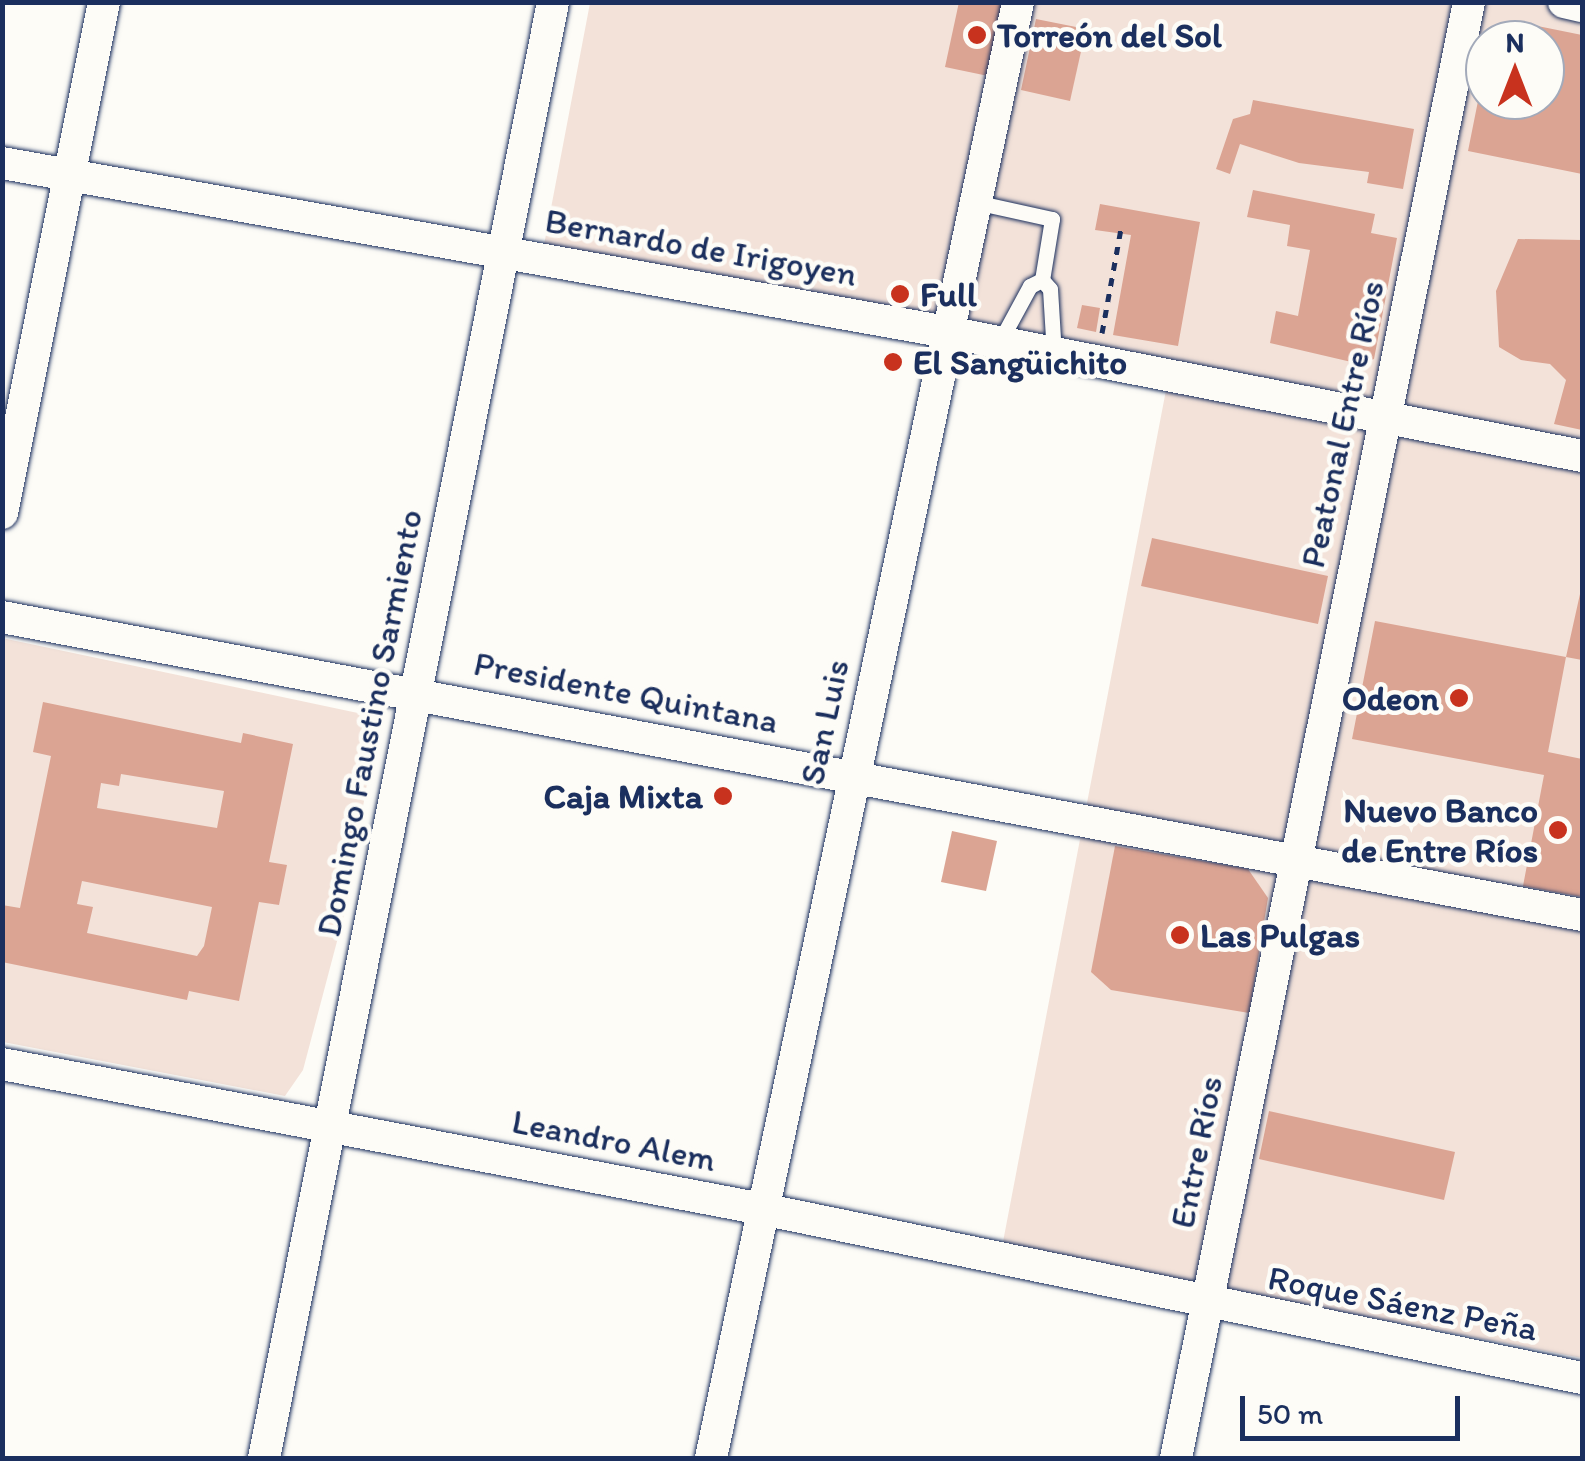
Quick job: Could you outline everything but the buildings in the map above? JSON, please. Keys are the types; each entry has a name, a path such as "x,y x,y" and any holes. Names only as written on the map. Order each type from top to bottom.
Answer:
{"street":[{"path":"2,513 104,2"},
{"name":"Domingo Faustino Sarmiento","path":"264,1458 552,2"},
{"name":"San Luis","path":"711,1458 1018,2"},
{"name":"Peatonal Entre Ríos","path":"1293,860 1469,2"},
{"path":"1564,2 1582,6"},
{"name":"Bernardo de Irigoyen","path":"2,163 947,332 1582,456"},
{"name":"Presidente Quintana","path":"2,618 1582,915"},
{"name":"Entre Ríos","path":"1176,1458 1293,860"},
{"name":"Leandro Alem","path":"2,1064 762,1209 1208,1306"},
{"name":"Roque Sáenz Peña","path":"1208,1306 1582,1378"}],"lane":[{"path":"975,202 1052,219 1042,280"},
{"path":"999,343 1030,286 1042,280"},
{"path":"1042,280 1050,289 1054,355"}],"path":[{"path":"1096,364 1121,228"}],"shaded area":[{"path":"590,3 1582,3 1582,1358 1002,1247 1171,364 544,245"},
{"path":"2,638 372,716 375,737 345,911 303,1070 285,1096 3,1042"}],"place":[{"name":"Torreón del Sol","path":"977,35"},
{"name":"Full","path":"900,294"},
{"name":"El Sangüichito","path":"893,362"},
{"name":"Odeon","path":"1459,698"},
{"name":"Caja Mixta","path":"723,796"},
{"name":"Nuevo Banco de Entre Ríos","path":"1558,830"},
{"name":"Las Pulgas","path":"1180,935"}]}
